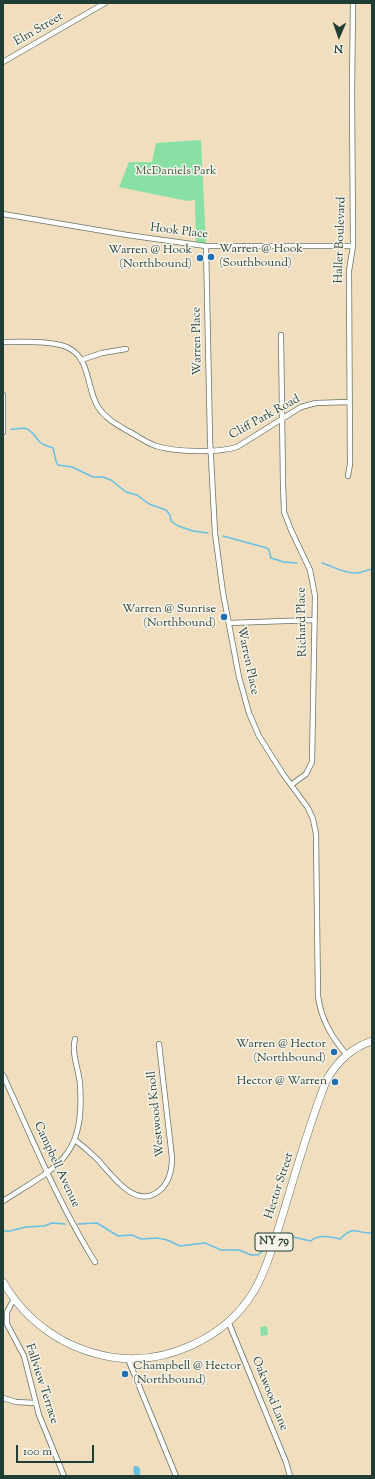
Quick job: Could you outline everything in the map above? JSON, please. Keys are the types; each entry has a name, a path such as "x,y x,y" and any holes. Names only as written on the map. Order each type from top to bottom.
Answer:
{"main road":[{"name":"NY 79","path":"346,1054 357,1047 372,1042"},
{"name":"Hector Street","path":"3,1282 26,1314 40,1326 68,1344 90,1353 128,1359 155,1357 182,1349 208,1336 228,1320 244,1304 253,1292 260,1278 274,1242 321,1092 332,1070 346,1054"}],"street":[{"name":"Elm Street","path":"3,62 105,3"},
{"name":"Haller Boulevard","path":"348,476 350,454 349,271 353,246 353,3"},
{"name":"Hook Place","path":"3,216 206,246 353,246"},
{"name":"Warren Place","path":"206,246 211,450 215,540 229,623 242,688 250,713 269,752 310,812 315,830 317,988 319,1009 329,1031 346,1054"},
{"name":"Richard Place","path":"281,335 284,512 311,575 315,596 312,762 306,774 291,785"},
{"name":"Cliff Park Road","path":"3,342 52,344 64,346 76,353 85,368 94,400 100,410 110,420 142,440 172,449 224,450 237,446 308,404 349,402"},
{"path":"81,360 102,353 126,349"},
{"path":"3,395 3,432"},
{"path":"229,623 314,620"},
{"path":"3,1201 47,1173 66,1157 75,1140 79,1126 81,1099 79,1074 74,1048 75,1039"},
{"name":"Westwood Knoll","path":"75,1140 97,1159 122,1186 132,1194 144,1197 158,1192 163,1188 169,1178 172,1158 159,1044"},
{"name":"Campbell Avenue","path":"3,1075 47,1173 76,1232 95,1262"},
{"name":"Fallview Terrace","path":"14,1299 7,1312 6,1324 24,1356 39,1415 64,1476"},
{"name":"Oakwood Lane","path":"228,1320 286,1460 290,1476"},
{"path":"128,1359 176,1476"},
{"path":"3,1398 16,1402 36,1403"}],"green space":[{"name":"McDaniels Park","path":"201,140 206,246 196,245 195,200 187,201 119,187 129,162 152,162 156,143"},
{"path":"267,1326 268,1335 261,1336 260,1327"}],"water":[{"path":"134,1466 137,1466 140,1469 139,1476 134,1475"}],"waterway":[{"path":"11,429 27,429 32,432 42,444 53,448 58,465 72,467 93,477 103,477 111,480 126,492 137,495 149,504 166,510 170,515 171,521 178,526 193,531 208,533"},
{"path":"223,536 267,548 271,558 284,562 297,563"},
{"path":"322,563 352,573 360,573 372,569"},
{"path":"3,1231 44,1226 52,1223 65,1224"},
{"path":"78,1224 97,1223 118,1236 132,1235 141,1239 157,1238 167,1240 180,1246 205,1243 221,1250 239,1250 251,1255 258,1255 266,1248"},
{"path":"285,1239 293,1237 311,1241 317,1237 340,1239 345,1234 352,1231 372,1233"}],"place":[{"name":"Warren @ Hook (Southbound)","path":"211,257"},
{"name":"Warren @ Hook (Northbound)","path":"200,258"},
{"name":"Warren @ Sunrise (Northbound)","path":"224,617"},
{"name":"Warren @ Hector (Northbound)","path":"334,1052"},
{"name":"Hector @ Warren","path":"335,1082"},
{"name":"Champbell @ Hector (Northbound)","path":"125,1374"}]}
